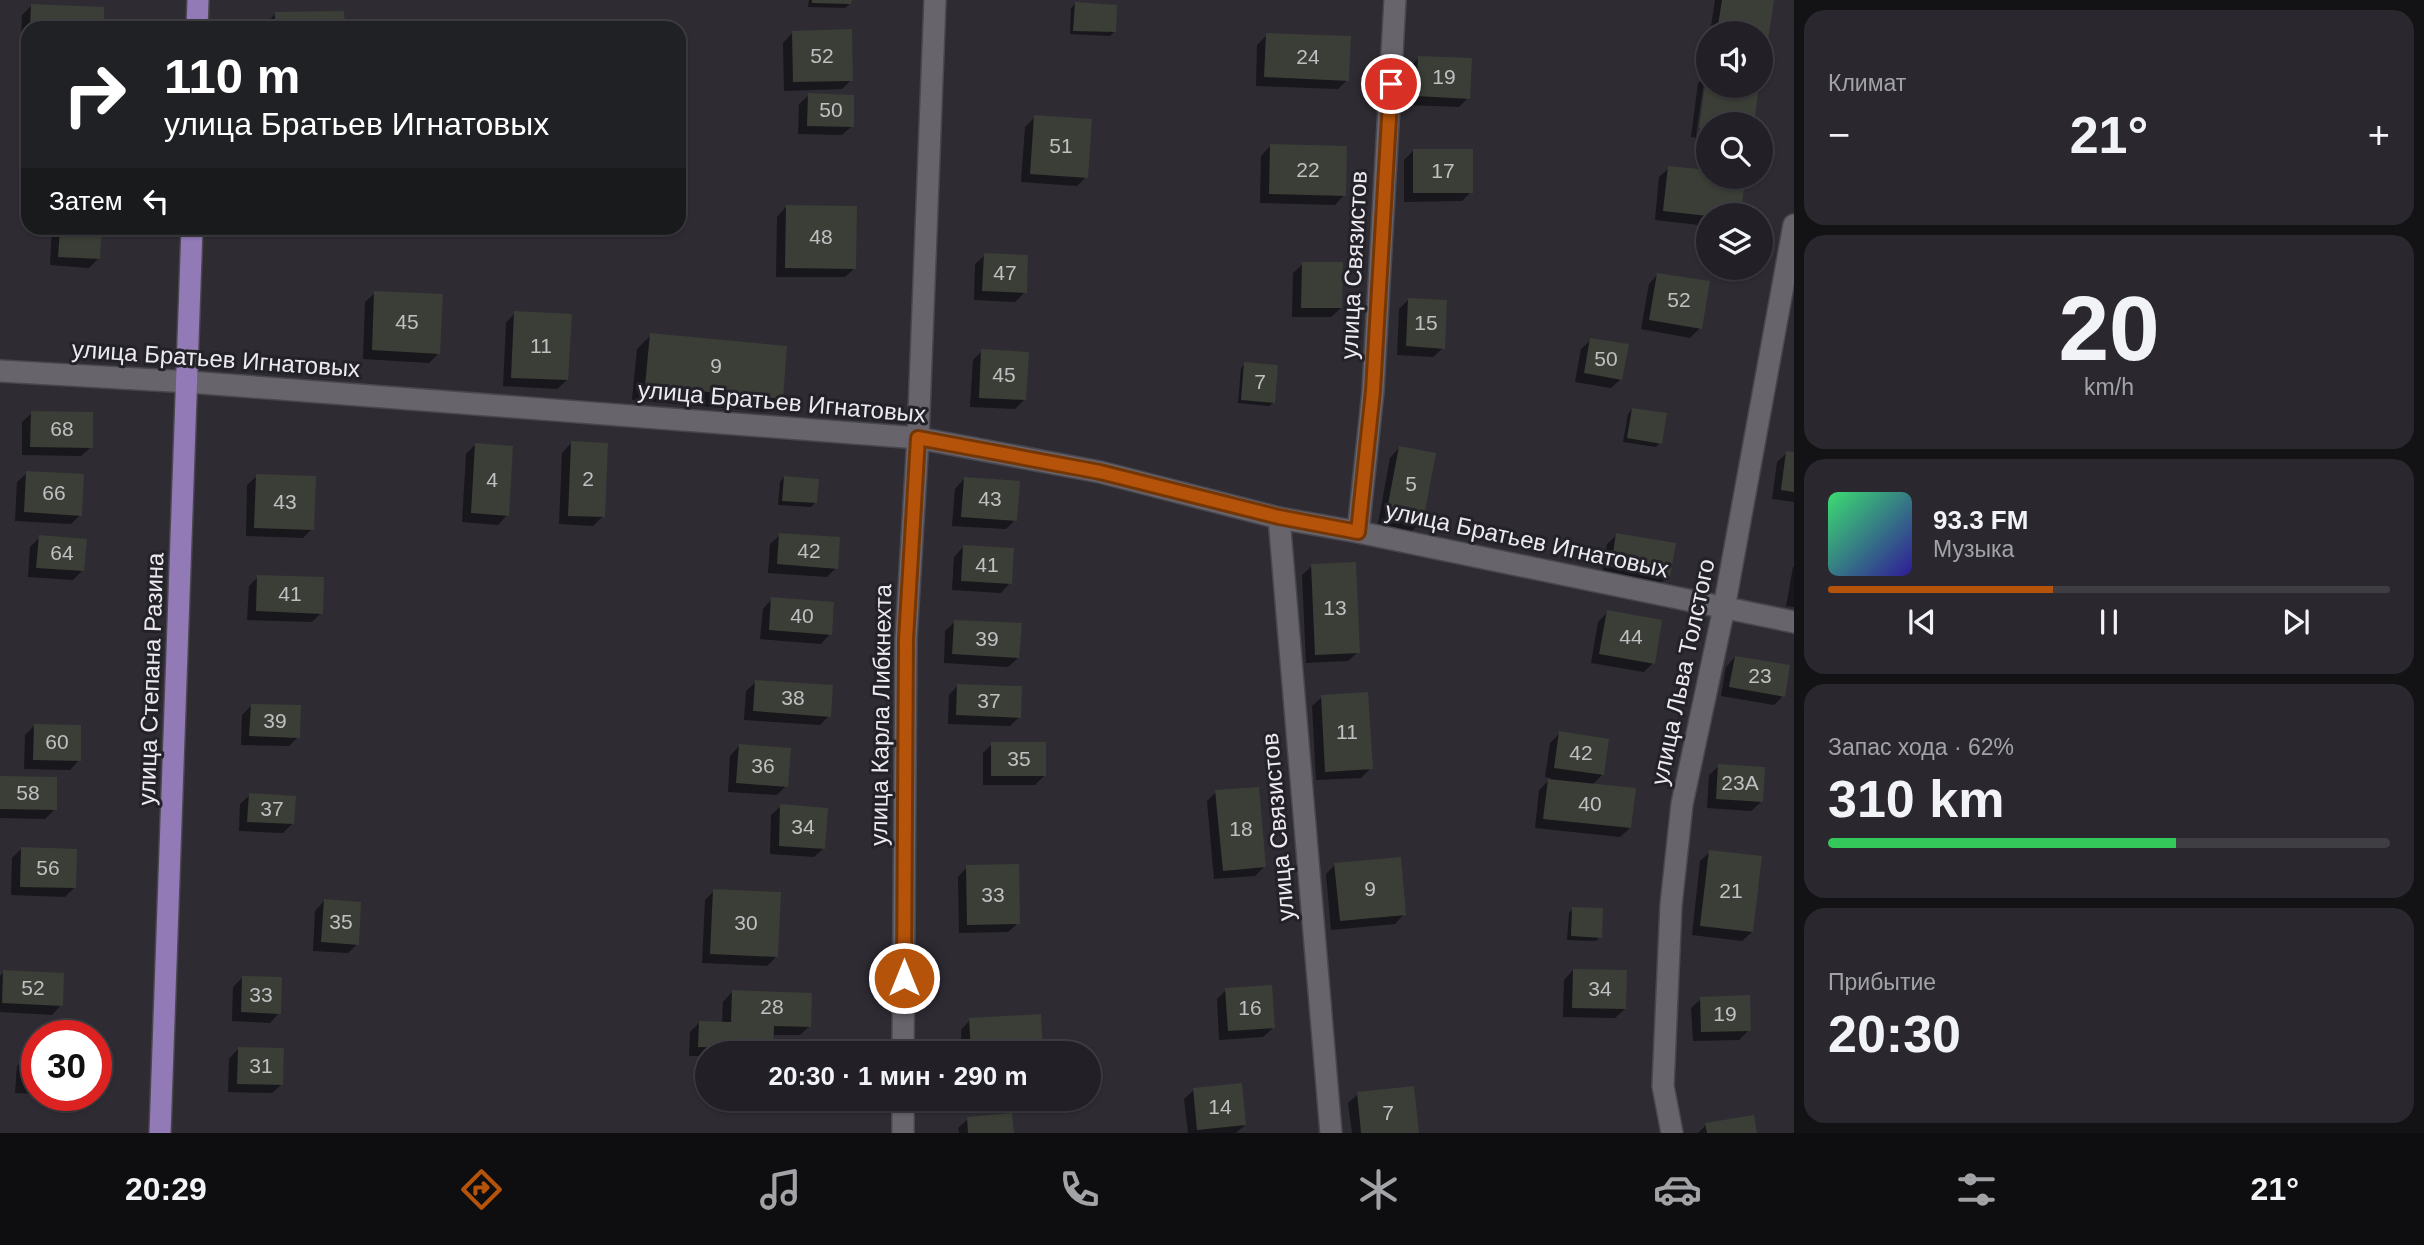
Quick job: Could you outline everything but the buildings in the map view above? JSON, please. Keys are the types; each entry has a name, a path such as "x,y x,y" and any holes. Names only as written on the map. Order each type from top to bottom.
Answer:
{"main road":[{"path":"197,21 198,0"},
{"name":"улица Степана Разина","path":"160,1133 189,382 192,235"}],"street":[{"name":"улица Карла Либкнехта","path":"903,1041 906,639 918,438 935,0"},
{"name":"улица Связистов","path":"1358,532 1373,391 1395,0"},
{"name":"улица Льва Толстого","path":"1672,1133 1663,1086 1671,905 1682,804 1724,608 1794,225"},
{"name":"улица Братьев Игнатовых","path":"0,371 189,382 918,438 1100,472 1279,517 1794,622"},
{"name":"улица Связистов","path":"1279,517 1331,1133"},
{"path":"903,1111 903,1133"}],"route":[{"path":"904,978 906,639 918,438 1100,472 1279,517 1358,532 1373,391 1391,84"}]}
